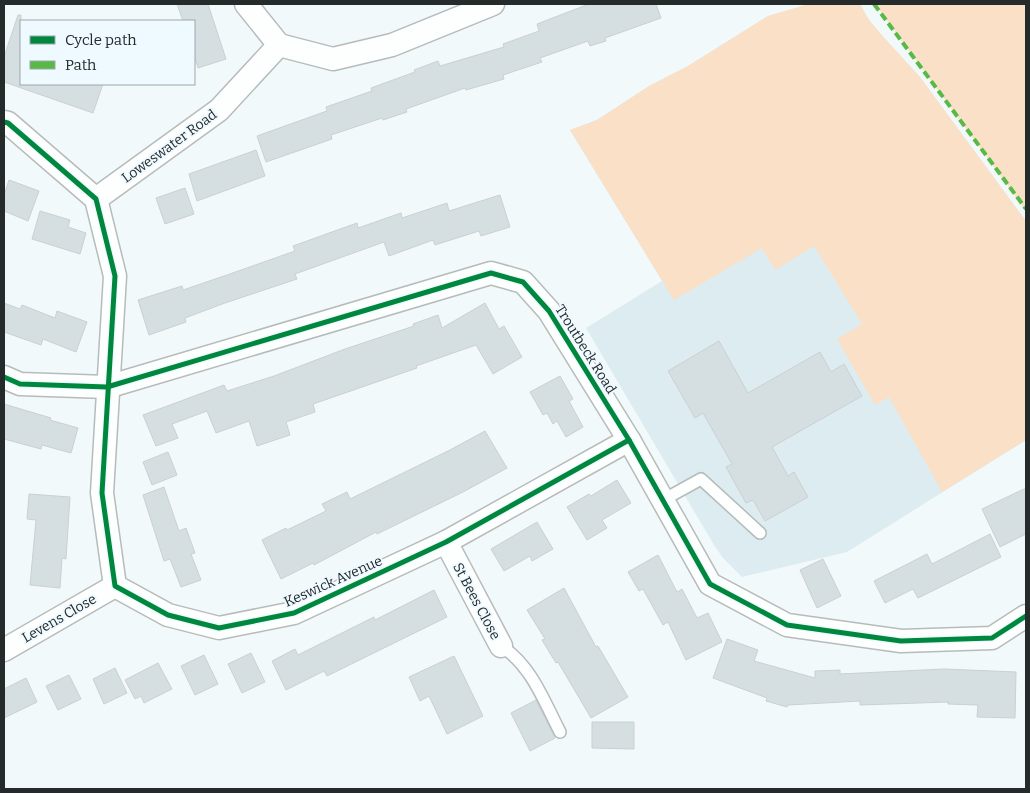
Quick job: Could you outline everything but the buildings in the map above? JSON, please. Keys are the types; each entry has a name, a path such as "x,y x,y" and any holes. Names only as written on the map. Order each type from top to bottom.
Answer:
{"street":[{"path":"246,4 279,45 333,59 392,45 492,4"},
{"name":"Loweswater Road","path":"96,199 219,110 279,45"},
{"path":"4,122 8,123 96,199 115,276 102,493 115,586"},
{"name":"Troutbeck Road","path":"4,377 20,384 107,387 491,274 523,282 549,311 629,440 710,584 787,625 901,641 992,638 1026,616"},
{"name":"Keswick Avenue","path":"115,586 168,615 219,628 294,613 446,542 629,440"},
{"name":"St Bees Close","path":"446,542 501,646"},
{"name":"Levens Close","path":"4,650 115,586"}],"lane":[{"path":"663,500 701,478 760,534"},
{"name":"St Bees Close","path":"501,646 517,657 528,672 560,732"}],"shaded area":[{"path":"809,4 860,4 869,20 920,77 1026,221 1026,440 847,552 742,577 723,558 714,545 586,328 662,281 570,130 597,120 649,86 688,66 768,16"},
{"path":"809,4 860,4 869,20 920,77 1026,221 1026,440 942,492 889,397 875,405 837,339 862,324 814,246 775,270 762,248 674,300 570,130 597,120 649,86 688,66 768,16"},
{"path":"875,4 1026,4 1026,211"}],"marked path":[{"path":"874,4 1026,209"}],"cycle path":[{"path":"4,122 8,123 96,199 115,276 102,493 115,586 168,615 219,628 294,613 446,542 629,440"},
{"path":"4,377 20,384 107,387 491,273 523,282 549,311 629,440 710,584 787,625 901,641 992,638 1026,616"}]}
